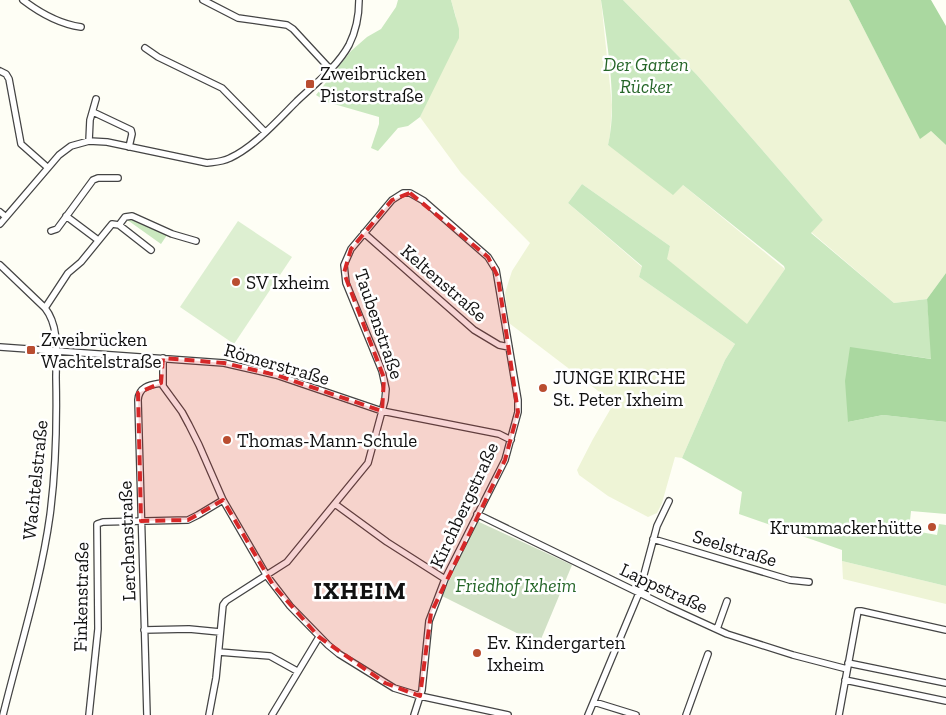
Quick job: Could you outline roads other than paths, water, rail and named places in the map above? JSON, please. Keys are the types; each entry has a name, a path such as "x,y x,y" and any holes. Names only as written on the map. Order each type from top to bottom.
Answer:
{"street":[{"path":"23,0 35,9 55,19 81,27"},
{"path":"202,0 238,18 287,25 330,69"},
{"path":"0,224 58,155 71,146 89,140 107,142 198,162 215,162 230,158 240,152 265,132 330,69 350,43 358,18 359,0"},
{"path":"145,48 158,57 222,88 265,132"},
{"path":"0,70 9,79 21,144 48,167"},
{"path":"89,140 90,120 96,99"},
{"path":"93,112 130,130 132,134 129,147"},
{"path":"51,231 57,229 93,180 98,178 118,178"},
{"name":"Taubenstraße","path":"209,715 219,652 222,612 226,601 287,562 368,463 386,394 384,378 351,298 344,273 344,265 348,253 392,200 403,193 410,193 424,201 488,257 498,277"},
{"path":"0,212 6,217"},
{"path":"66,216 98,240"},
{"path":"119,225 125,217 132,216 172,234 196,241"},
{"path":"45,308 68,273 81,262 112,224 119,225 151,250"},
{"name":"Keltenstraße","path":"364,233 474,330 499,345 509,347"},
{"name":"Wachtelstraße","path":"0,265 45,308 53,321 56,351 57,439 50,516 29,612 3,715"},
{"name":"Kirchbergstraße","path":"414,715 420,696 429,621 445,579 505,460 518,412 518,400 498,277"},
{"name":"Römerstraße","path":"0,347 206,361 241,366 276,375 382,411 499,434 511,440"},
{"path":"163,358 162,383 168,395 182,412 196,438 223,500 267,576 290,606 319,637 339,654 394,688 420,696 508,715"},
{"name":"Lerchenstraße","path":"147,715 138,393 146,386 162,383"},
{"path":"141,521 188,520 223,500"},
{"path":"588,715 639,593 653,538 660,518 669,501"},
{"path":"335,504 387,542 445,579"},
{"name":"Lappstraße","path":"477,514 717,629 793,655 946,683"},
{"name":"Finkenstraße","path":"89,715 98,629 96,526 103,522 141,521"},
{"name":"Seelstraße","path":"653,538 790,580 809,582"},
{"path":"717,629 727,601"},
{"path":"839,715 858,612 861,611 946,630"},
{"path":"144,630 189,629 220,632"},
{"path":"272,715 319,637"},
{"path":"219,652 270,656 297,671"},
{"path":"686,715 708,654"},
{"path":"845,680 946,700"},
{"path":"594,702 636,715"}],"place":[{"name":"Zweibrücken Pistorstraße","path":"310,84"},
{"name":"SV Ixheim","path":"236,282"},
{"name":"Zweibrücken Wachtelstraße","path":"31,350"},
{"name":"JUNGE KIRCHE St. Peter Ixheim","path":"543,388"},
{"name":"Thomas-Mann-Schule","path":"227,440"},
{"name":"Krummackerhütte","path":"932,527"},
{"name":"Ev. Kindergarten Ixheim","path":"477,653"}],"district":[{"name":"IXHEIM","path":"360,590"}],"park label":[{"name":"Der Garten Rücker","path":"646,75"},
{"name":"Friedhof Ixheim","path":"516,585"}]}
